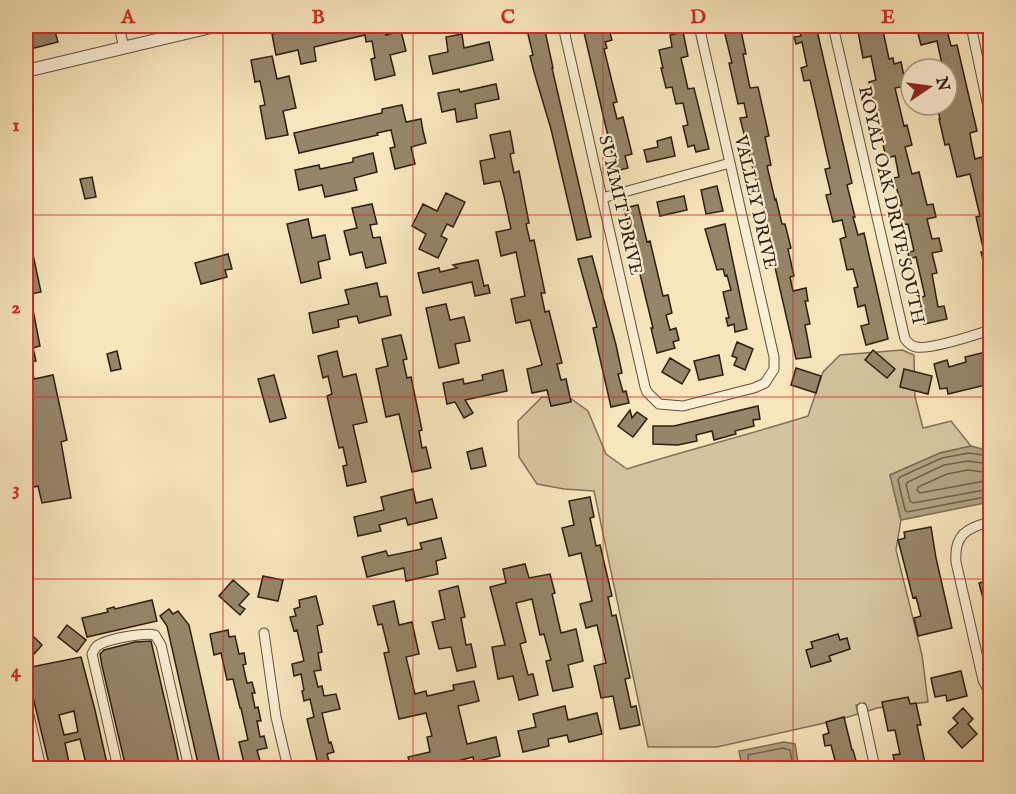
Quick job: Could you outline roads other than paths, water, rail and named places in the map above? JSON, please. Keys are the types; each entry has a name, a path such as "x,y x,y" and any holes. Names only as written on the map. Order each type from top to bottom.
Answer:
{"street":[{"path":"119,26 124,48"},
{"path":"26,71 215,26"},
{"name":"SUMMIT DRIVE","path":"563,26 647,392"},
{"name":"VALLEY DRIVE","path":"647,392 659,405 683,406 754,388 765,383 774,369 774,357 699,26"},
{"name":"ROYAL OAK DRIVE SOUTH","path":"833,26 905,339 916,347 928,347 990,330"},
{"path":"971,26 990,116"},
{"path":"602,198 730,164"},
{"path":"990,522 976,525 966,531 959,539 955,550 983,680 990,694"},
{"path":"118,768 92,654 98,645 144,633 155,636 161,645 189,768"},
{"path":"264,633 276,717 288,768"},
{"path":"26,702 41,768"},
{"path":"862,708 875,768"}],"water":[{"path":"971,446 990,451 990,502 901,520 890,475 940,453"},
{"path":"784,742 795,744 799,768 742,768 739,751"}]}
